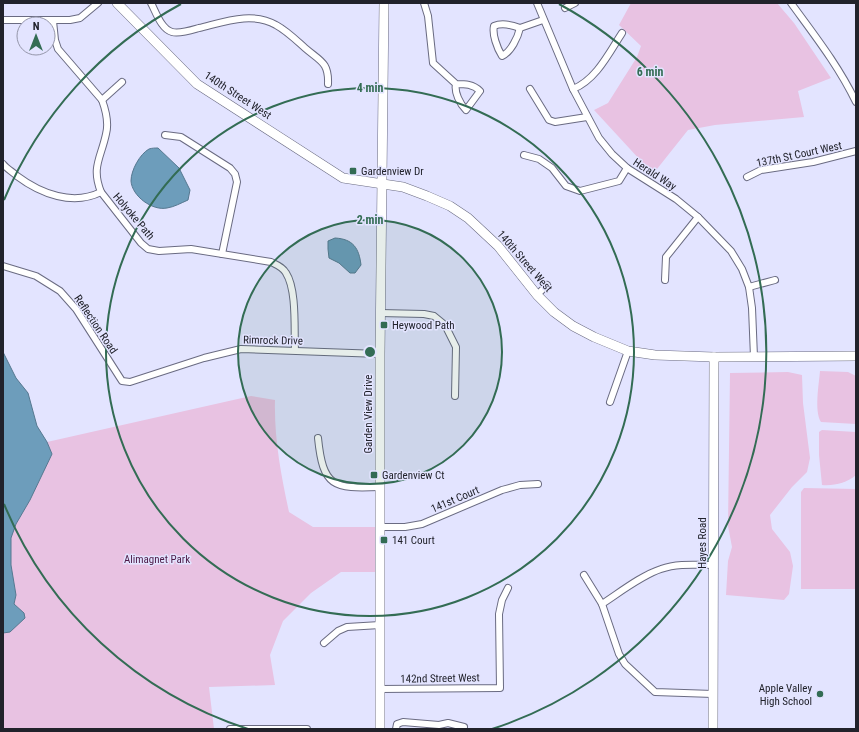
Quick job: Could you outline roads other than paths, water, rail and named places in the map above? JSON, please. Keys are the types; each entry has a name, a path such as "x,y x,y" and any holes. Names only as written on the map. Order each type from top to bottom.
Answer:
{"street":[{"path":"87,3 92,9"},
{"path":"56,21 80,18 98,3"},
{"name":"140th Street West","path":"117,3 197,84 343,178 403,188 450,206 468,218 498,246 537,295 554,312 573,326 594,337 628,351 655,355 714,357 856,356"},
{"path":"151,3 159,20 167,29 173,32 196,29 253,17 275,24 324,64 327,68 328,84"},
{"name":"Garden View Drive","path":"380,729 380,314 384,3"},
{"path":"424,3 428,16 433,63 456,84 466,84 476,87 480,91 466,110 461,105 455,88 456,84"},
{"name":"Herald Way","path":"536,3 572,89 586,117 599,138 612,154 627,168 676,199 698,217 731,251 742,269 748,287 752,308 754,356"},
{"path":"565,8 575,3"},
{"path":"791,3 834,62 856,102"},
{"path":"3,20 16,20"},
{"path":"520,28 506,54 502,56 499,52 492,31 494,26 498,24 520,28 543,20"},
{"path":"572,89 590,79 622,33"},
{"name":"Holyoke Path","path":"56,43 58,49 102,100 107,120 107,133 96,170 101,192 148,249 159,251 191,249 271,262 280,266 286,272 292,287 295,350"},
{"path":"102,100 122,82"},
{"path":"530,89 549,120 555,122 586,117"},
{"path":"165,135 181,137 230,168 236,174 237,182 222,254"},
{"name":"137th St Court West","path":"747,177 761,170 813,162 856,151"},
{"path":"524,155 539,159 552,168 566,186 580,190 619,181 627,168"},
{"path":"3,164 31,187 52,195 81,199 91,197 101,192"},
{"path":"665,280 666,257 698,217"},
{"name":"Reflection Road","path":"3,266 36,276 60,290 76,309 122,381"},
{"path":"748,287 775,280"},
{"path":"537,295 547,285"},
{"path":"380,314 424,314 434,316 445,325 456,347 455,396"},
{"name":"Rimrock Drive","path":"122,381 130,382 204,358 241,349 380,354"},
{"path":"610,402 628,351"},
{"name":"Hayes Road","path":"713,729 714,357"},
{"path":"318,438 320,458 327,476 334,484 343,487 380,488"},
{"name":"141st Court","path":"380,527 405,527 422,524 502,490 520,485 538,484"},
{"path":"602,604 649,574 661,569 678,565 714,565"},
{"path":"584,575 602,604 619,654 625,664 655,692 713,694"},
{"name":"142nd Street West","path":"380,689 500,688 499,614 502,600 508,588"},
{"path":"324,643 338,631 347,627 380,625"},
{"path":"396,729 397,724 403,722 439,727 448,723 464,728"},
{"path":"230,729 307,729"}],"water":[{"path":"158,148 179,168 190,190 188,200 167,208 149,205 135,192 131,181 134,167 139,158 149,149"},
{"path":"335,238 351,242 357,249 361,265 355,273 350,273 339,263 329,258 328,241"},
{"path":"3,352 16,378 28,393 37,426 47,442 52,454 30,500 16,524 11,538 11,565 16,595 14,604 24,613 25,618 10,632 3,633"}],"place":[{"name":"Gardenview Dr","path":"353,171"},
{"name":"Heywood Path","path":"384,325"},
{"name":"Gardenview Ct","path":"374,475"},
{"name":"141 Court","path":"384,540"},
{"name":"Apple Valley High School","path":"820,694"}],"park label":[{"name":"Alimagnet Park","path":"157,559"}]}
